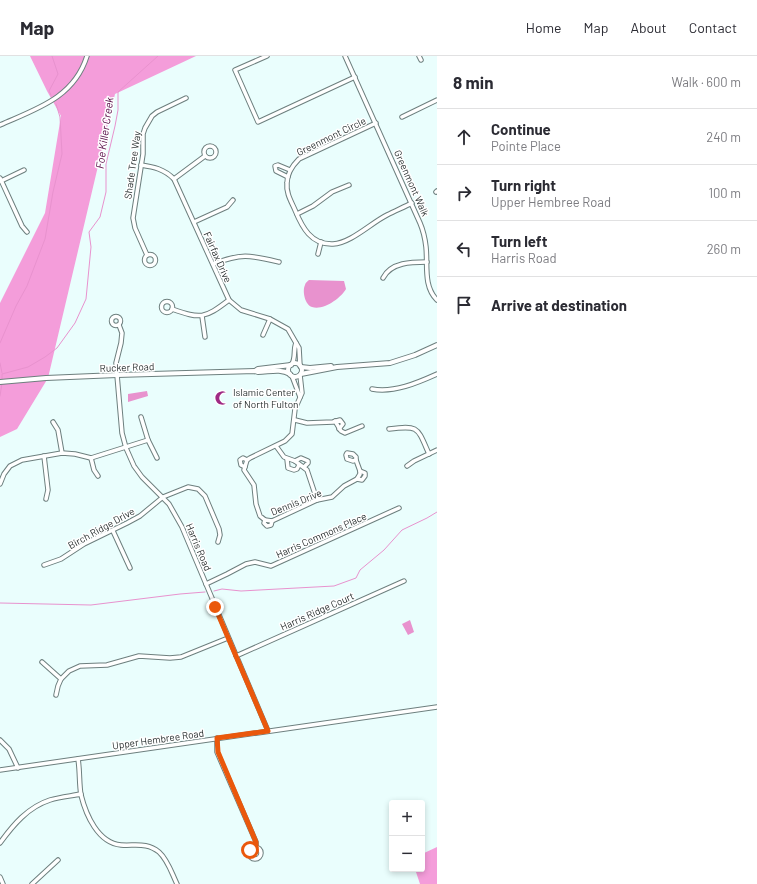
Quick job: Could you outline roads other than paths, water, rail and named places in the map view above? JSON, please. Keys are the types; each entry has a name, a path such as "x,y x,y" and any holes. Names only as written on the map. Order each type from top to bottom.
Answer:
{"main road":[{"path":"337,367 329,366 310,368 296,364 292,365 289,370 291,375 297,377 300,374 337,367 390,363 437,346"},
{"name":"Rucker Road","path":"255,371 258,369 292,365"},
{"path":"300,366 302,371 300,374"},
{"name":"Rucker Road","path":"0,382 117,375 260,372 279,370 285,371 291,375"}],"street":[{"path":"0,125 52,101 65,92 80,72 87,56"},
{"path":"267,56 235,70 258,122 355,77"},
{"name":"Greenmont Walk","path":"345,56 412,203 424,234 428,286 433,296 437,300"},
{"name":"Shade Tree Way","path":"147,255 135,228 133,218 140,165 143,154 143,134 148,122 157,112 186,98"},
{"path":"402,117 437,100"},
{"name":"Greenmont Circle","path":"321,242 306,232 297,214 288,192 288,176 290,170 303,157 376,123"},
{"path":"140,165 161,169 174,179 205,156"},
{"path":"288,176 276,171 275,166 278,165 290,170"},
{"path":"24,170 1,179 22,226 27,232"},
{"name":"Fairfax Drive","path":"174,179 229,300"},
{"path":"297,214 313,206 332,192 350,185"},
{"path":"194,222 228,208 233,200"},
{"path":"318,254 321,242 332,244 344,241 386,215 412,203"},
{"path":"212,264 229,258 243,256 254,256 279,262"},
{"path":"383,278 389,271 401,264 411,262 427,262"},
{"path":"172,309 190,316 202,316 214,312 229,300 242,310 270,320 288,329 299,348 300,366"},
{"path":"202,316 205,337"},
{"path":"263,335 270,320"},
{"name":"Harris Road","path":"118,325 122,333 116,363 121,428 126,448 134,466 142,477 163,497 174,512 182,527 268,731"},
{"path":"292,365 295,359 294,347 296,343"},
{"path":"247,460 245,467 241,465 240,460 244,458 247,460 276,446 285,441 292,434 295,420 295,409 302,390 300,374"},
{"path":"372,389 380,391 412,385 437,374"},
{"path":"291,375 300,398"},
{"path":"141,417 148,440 157,458"},
{"path":"295,420 307,422 342,421 343,425 339,429 344,433 362,426"},
{"path":"53,422 58,430 62,453"},
{"path":"389,429 407,427 417,430 429,454"},
{"path":"0,484 4,474 10,466 22,460 62,453 79,454 92,458 148,440"},
{"path":"276,446 281,454 287,459 295,461 304,467 308,473 317,500"},
{"path":"407,466 437,450"},
{"path":"44,456 48,490 46,499"},
{"path":"92,458 94,470 98,476"},
{"path":"295,461 301,458 306,459 308,463 304,467"},
{"path":"287,459 287,465 291,470 297,469 299,465"},
{"name":"Dennis Drive","path":"245,467 244,473 254,485 257,510 260,516 265,520 264,523 267,526 270,525 272,521 317,500 332,496 344,486 357,479 360,481 364,478 364,473 360,471 356,460"},
{"name":"Birch Ridge Drive","path":"44,565 61,559 84,544 113,531 140,516 163,497 188,487 200,491 205,496 219,529 220,535 218,542"},
{"name":"Harris Commons Place","path":"206,584 246,564 255,562 271,566 399,508"},
{"path":"113,531 130,568"},
{"name":"Harris Ridge Court","path":"236,656 404,581"},
{"path":"56,695 58,686 62,679 70,671 80,666 107,665 139,656 170,658 181,656 228,638"},
{"path":"42,662 62,679"},
{"name":"Upper Hembree Road","path":"0,770 437,707"},
{"path":"217,738 218,752 256,842 256,847"},
{"path":"0,740 9,749 18,768"},
{"path":"78,759 81,794 88,815 101,836 112,843 119,845 139,844 153,848 163,856 177,884"},
{"path":"0,842 22,816 33,808 52,799 81,794"},
{"path":"32,884 58,860"},
{"path":"0,877 3,884"}],"waterway":[{"path":"51,95 49,91 58,74 52,56"},
{"name":"Foe Killer Creek","path":"2,380 2,374 28,367 57,348 75,323 86,299 91,247 89,232 100,217 106,192 106,164 118,110 118,92 158,56"},
{"path":"0,343 16,306 27,286 45,239 53,192 62,154 60,117 56,104"},
{"path":"0,363 2,373"},
{"name":"Foe Killer Creek","path":"0,396 2,383"},
{"path":"214,591 222,589 241,591 334,586 356,578 360,570 384,550 402,530 437,512"},
{"path":"0,603 91,605 205,592"}],"place":[{"name":"Islamic Center of North Fulton","path":"222,398"}]}
